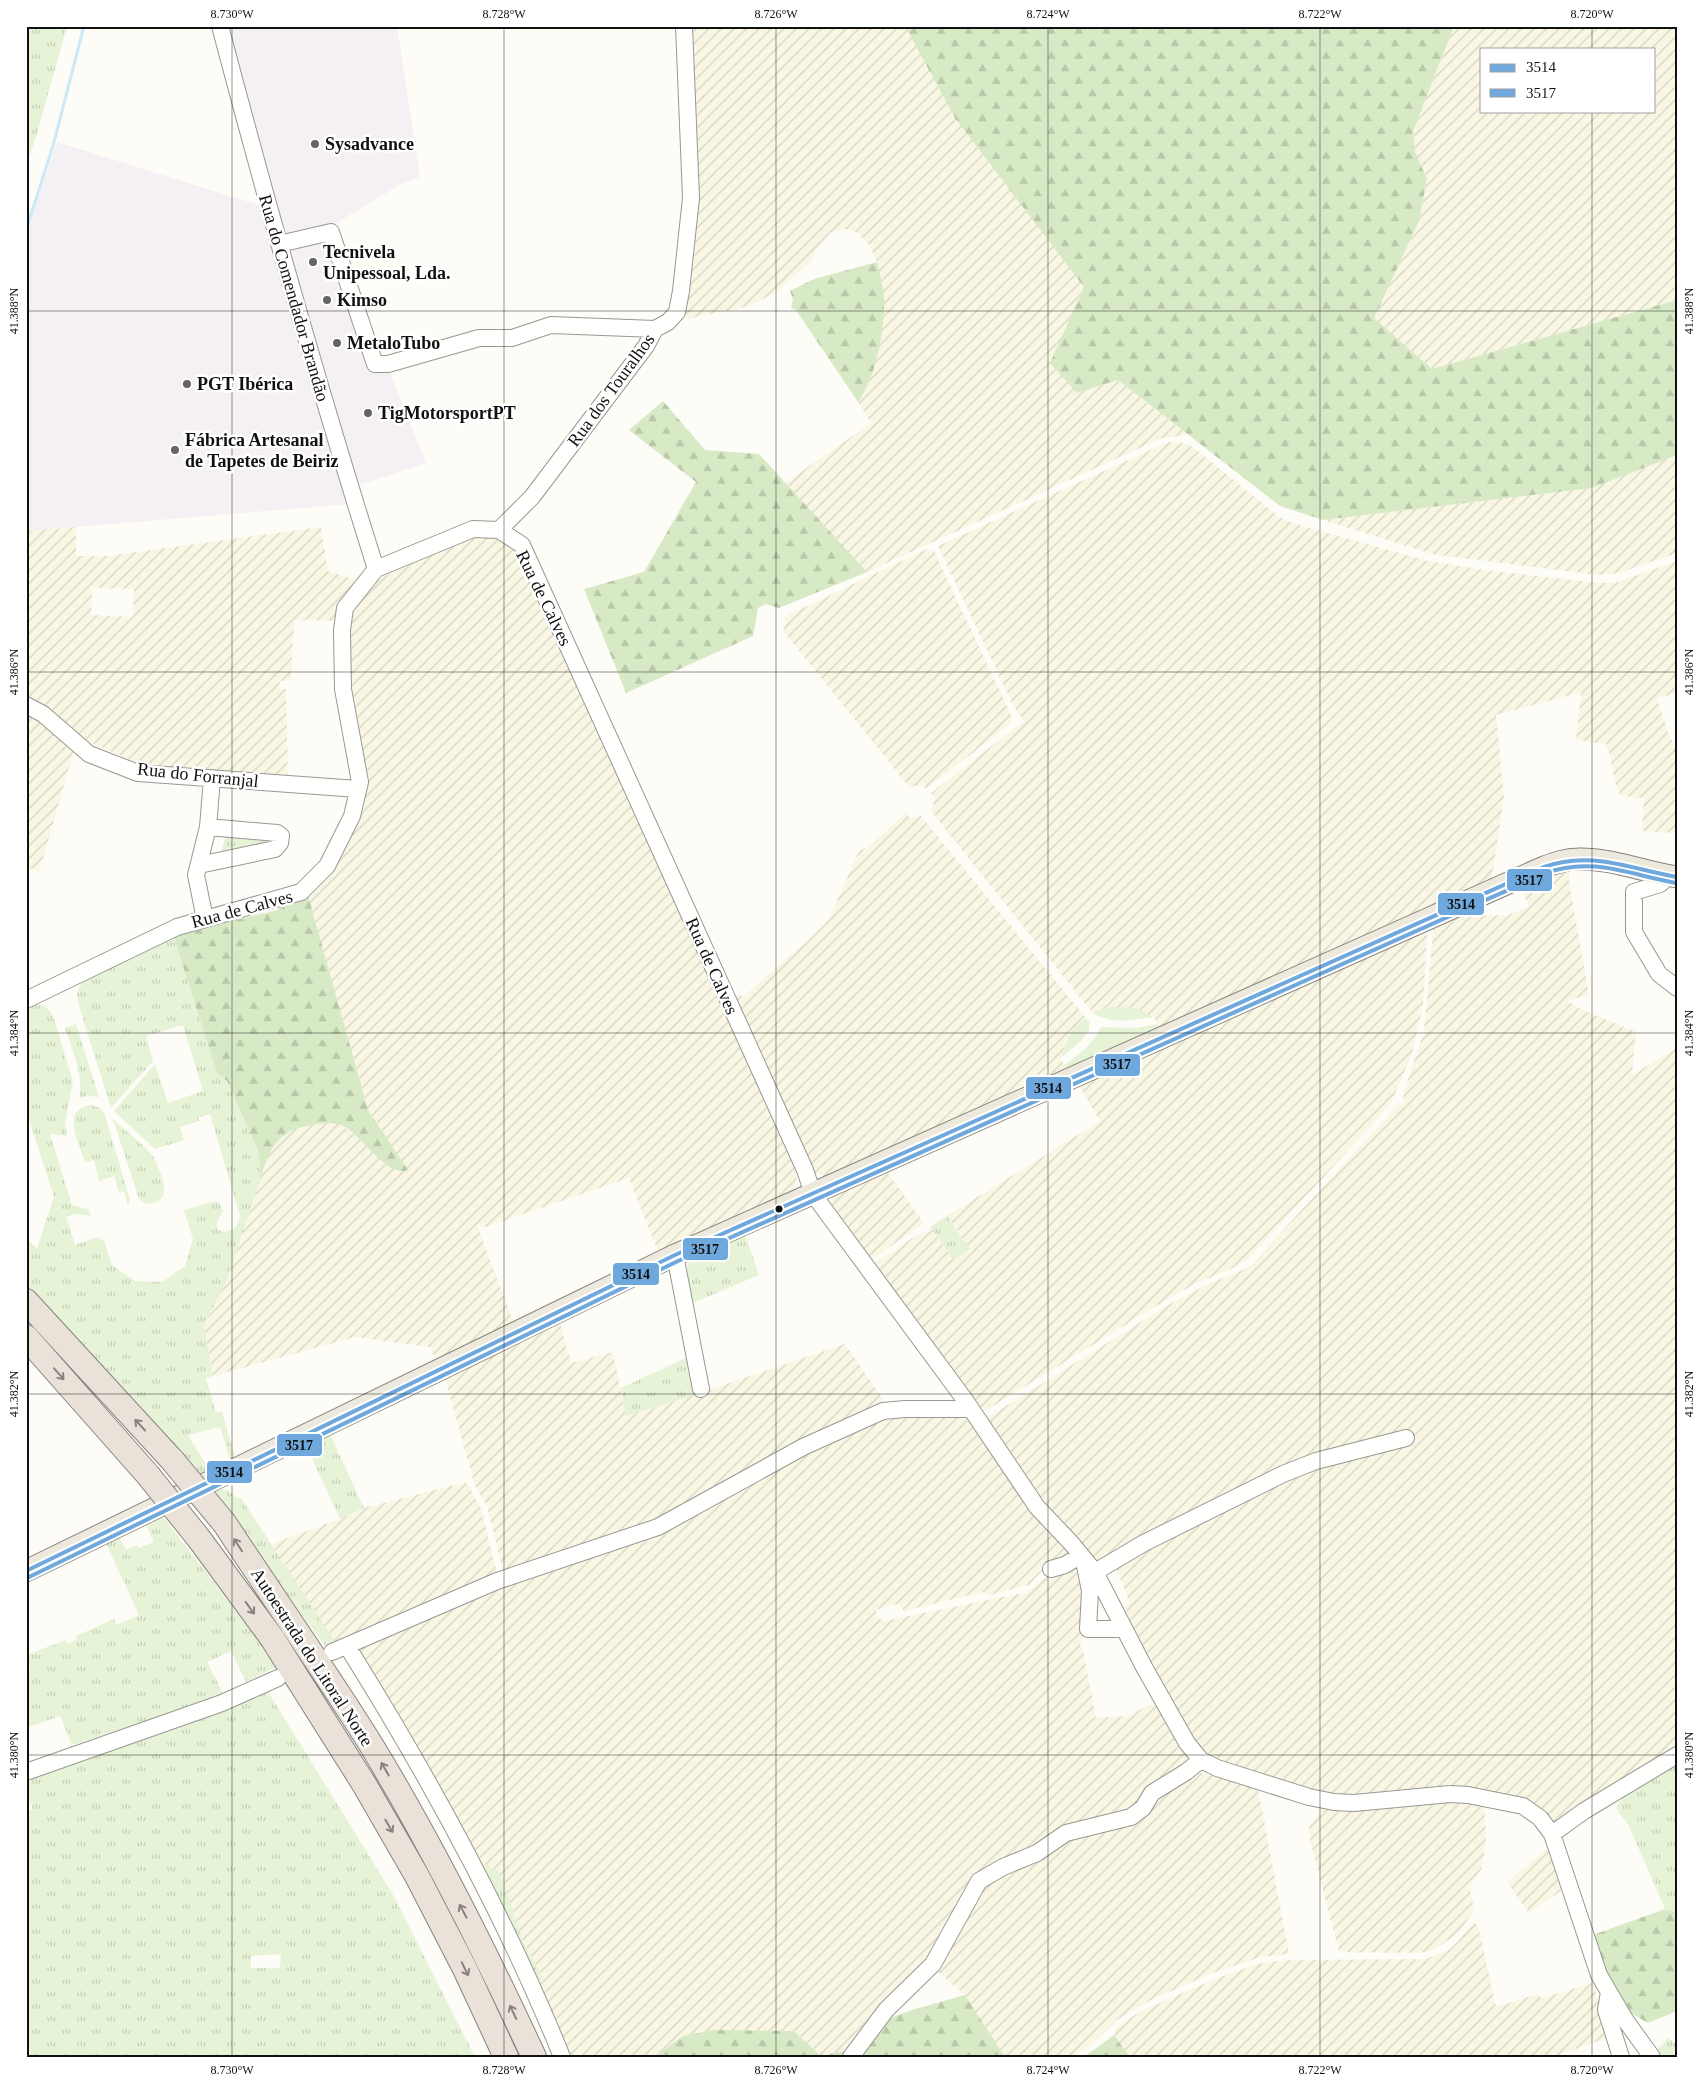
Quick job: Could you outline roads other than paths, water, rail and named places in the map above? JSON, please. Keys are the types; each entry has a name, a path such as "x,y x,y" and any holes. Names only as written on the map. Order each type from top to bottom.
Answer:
{"highway":[{"name":"Autoestrada do Litoral Norte","path":"26,1301 173,1461 225,1524 372,1748 423,1834 486,1954 534,2057"},
{"name":"Autoestrada do Litoral Norte","path":"26,1337 148,1475 200,1540 272,1638 364,1784 439,1918 466,1969 506,2057"}],"main road":[{"path":"26,1570 675,1255 1551,864 1576,859 1597,860 1673,876"}],"street":[{"name":"Rua do Comendador Brandão","path":"220,26 334,438 376,568"},
{"name":"Rua dos Touralhos","path":"500,530 532,497 646,346 655,329 668,322 677,312 691,198 684,26"},
{"path":"279,244 331,232 375,364 388,364 479,338 512,338 551,325 655,329"},
{"path":"376,568 473,529 500,530"},
{"name":"Rua de Calves","path":"500,530 522,546 805,1170 813,1194 971,1409 1037,1507 1095,1572 1124,1629 1188,1743 1201,1760"},
{"name":"Rua de Calves","path":"26,1000 177,926 301,892 327,866 352,816 360,782 343,689 342,630 345,608 376,568"},
{"name":"Rua do Forranjal","path":"26,706 43,714 89,754 138,772 358,789"},
{"path":"205,919 196,875 208,826 212,778"},
{"path":"199,865 275,848 280,843 281,836 277,833 208,826"},
{"path":"1673,876 1660,884 1634,892 1634,932 1659,974 1677,988"},
{"path":"675,1255 701,1389"},
{"path":"562,2057 526,1970 492,1902 392,1717 339,1649 497,1582 658,1527 803,1447 883,1411 971,1409"},
{"path":"1095,1572 1144,1543 1283,1474 1316,1461 1406,1438"},
{"path":"1051,1569 1082,1557 1090,1591 1088,1629 1124,1629"},
{"path":"26,1772 222,1704 278,1678"},
{"path":"1552,1834 1584,1812 1677,1755"},
{"path":"851,2057 886,2010 933,1964 979,1881 1003,1867 1037,1853 1066,1833 1131,1816 1143,1808 1152,1793 1186,1772 1201,1760 1217,1768 1309,1797 1334,1802 1354,1803 1450,1794 1468,1795 1523,1806 1540,1818 1552,1834 1599,1975 1626,2021 1652,2057"},
{"path":"1609,1992 1606,2010 1622,2057"}],"waterway":[{"path":"26,230 53,146 84,26"}],"place":[{"name":"Sysadvance","path":"315,144"},
{"name":"Tecnivela Unipessoal, Lda.","path":"313,262"},
{"name":"Kimso","path":"327,300"},
{"name":"MetaloTubo","path":"337,343"},
{"name":"PGT Ibérica","path":"187,384"},
{"name":"TigMotorsportPT","path":"368,413"},
{"name":"Fábrica Artesanal de Tapetes de Beiriz","path":"175,450"}]}
